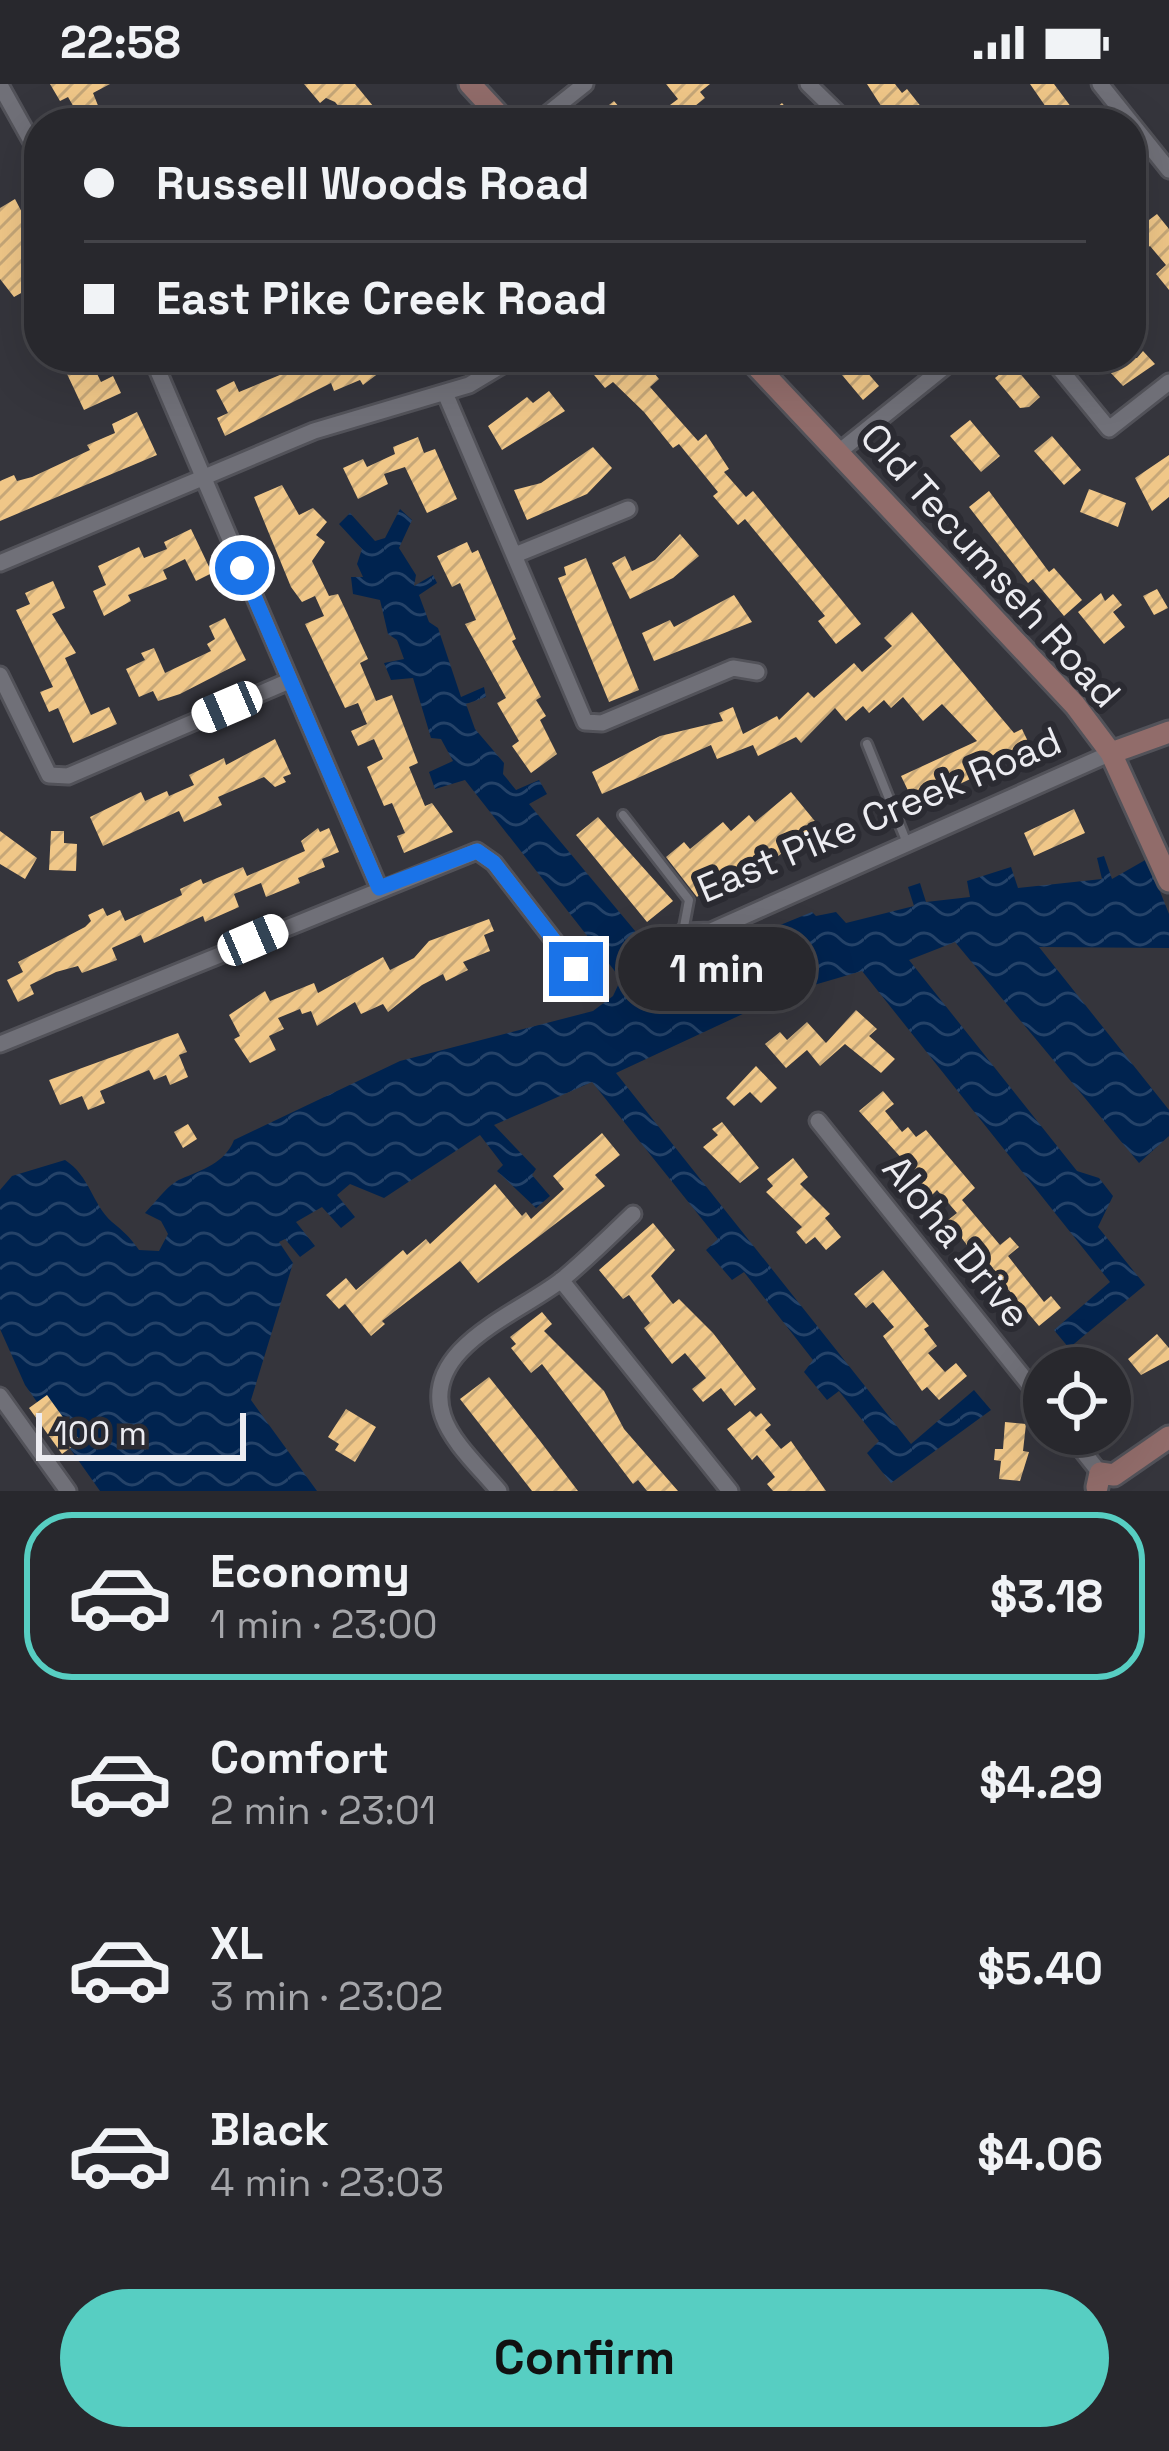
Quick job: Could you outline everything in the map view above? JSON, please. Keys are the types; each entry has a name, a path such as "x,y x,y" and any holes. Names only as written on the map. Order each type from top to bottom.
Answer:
{"main road":[{"path":"470,84 492,108"},
{"name":"Old Tecumseh Road","path":"763,372 1076,705 1111,754 1169,881"},
{"name":"East Pike Creek Road","path":"1111,754 1169,732"},
{"path":"1103,1485 1169,1437"}],"street":[{"path":"555,108 585,84"},
{"path":"808,84 833,108"},
{"path":"1100,84 1119,108"},
{"path":"0,86 24,128"},
{"path":"1146,141 1169,170"},
{"path":"158,372 379,888"},
{"path":"0,563 314,431 445,393 486,372"},
{"path":"839,451 938,372"},
{"path":"1062,372 1109,429 1169,382"},
{"path":"445,393 585,722 602,723 733,668 757,672"},
{"path":"515,555 628,509"},
{"path":"0,675 49,776 68,776 289,681"},
{"name":"East Pike Creek Road","path":"683,932 711,931 1111,754"},
{"path":"0,1044 477,851 494,863 576,969"},
{"name":"Aloha Drive","path":"818,1121 1023,1377"},
{"path":"499,1491 444,1420 442,1379 482,1333 562,1280 633,1214"},
{"path":"562,1280 730,1491"},
{"path":"0,1396 68,1491"},
{"path":"1083,1455 1103,1485"}],"lane":[{"path":"867,744 908,844"},
{"path":"623,815 689,900 683,932"}],"path":[{"path":"715,970 703,944 729,933 741,956"},
{"path":"716,938 729,964"}],"water":[{"path":"400,509 412,520 399,548 416,575 414,586 433,575 437,583 419,595 429,622 438,628 461,697 484,687 486,697 466,704 475,729 504,763 503,774 516,790 539,780 547,794 529,804 661,962 680,966 812,912 816,916 836,912 846,923 914,906 908,887 920,883 926,902 970,897 967,881 1011,867 1018,888 1102,879 1097,858 1104,856 1112,879 1147,859 1169,914 1169,948 1039,947 1169,1110 1169,1136 1139,1163 955,942 909,960 1077,1171 1099,1178 1113,1196 1098,1227 1145,1285 1070,1347 1054,1330 1110,1282 862,971 790,992 616,1073 911,1444 974,1390 991,1410 891,1483 867,1453 879,1441 839,1391 827,1400 804,1372 813,1360 744,1272 732,1280 706,1250 718,1239 592,1082 494,1125 536,1169 532,1175 550,1196 536,1208 497,1171 503,1165 480,1135 384,1198 350,1184 337,1195 355,1217 341,1228 322,1207 296,1222 315,1246 300,1257 285,1239 279,1242 293,1263 251,1400 317,1491 100,1491 25,1385 0,1329 0,1190 12,1176 65,1160 80,1174 105,1215 139,1250 159,1251 168,1234 161,1221 145,1213 176,1181 219,1160 234,1140 400,1061 593,1011 613,996 621,979 465,780 435,789 429,772 453,761 441,739 431,738 413,678 391,680 384,663 404,659 397,640 388,634 380,600 353,594 351,577 363,577 357,564 362,549 339,524 350,513 375,541 385,538"}],"building":[{"path":"50,84 110,84 93,93 99,108 74,108 68,97 60,101"},
{"path":"304,84 355,84 375,108 340,108 326,98 320,103"},
{"path":"666,84 710,84 700,92 705,98 692,108 672,108 678,99"},
{"path":"867,84 895,84 902,93 907,89 922,108 882,108"},
{"path":"1030,84 1054,84 1072,108 1047,108"},
{"path":"15,199 24,216 24,291 14,297 0,279 0,208"},
{"path":"1157,214 1169,229 1169,290 1156,274 1166,265 1150,246 1146,249 1146,222"},
{"path":"66,372 96,372 101,382 113,376 121,393 84,410"},
{"path":"287,372 380,372 363,385 360,380 334,391 331,383 225,436 217,418 228,413 216,390 234,381 239,392"},
{"path":"592,372 653,372 659,379 650,387 698,441 706,434 729,469 724,472 746,497 753,491 861,624 836,644 818,621 825,616 745,519 738,525 713,496 718,492 679,444 673,448 613,382 605,388"},
{"path":"840,372 867,372 879,386 863,400"},
{"path":"1002,372 1019,372 1040,397 1020,408 995,378"},
{"path":"1110,372 1143,372 1123,386"},
{"path":"549,391 565,411 502,450 488,426 527,397 533,403"},
{"path":"137,412 157,455 0,521 0,481 14,475 17,481 32,477 90,450 87,445 115,433 112,424"},
{"path":"970,420 1000,456 981,472 950,436"},
{"path":"1052,436 1081,470 1064,485 1034,451"},
{"path":"418,437 424,453 435,449 457,499 427,513 405,467 384,474 388,484 358,499 343,468 363,459 367,467 395,454 393,447"},
{"path":"593,447 612,468 587,494 527,520 514,490 541,483"},
{"path":"1169,455 1169,497 1152,511 1135,478"},
{"path":"282,485 299,515 313,508 327,522 316,535 325,542 312,561 329,596 338,594 347,613 368,659 360,663 376,701 392,695 418,763 409,767 425,806 432,803 453,832 404,853 397,836 405,833 392,803 384,806 367,767 383,759 374,739 358,746 351,731 367,724 358,703 345,708 305,624 324,616 315,596 302,602 291,587 254,497"},
{"path":"1089,489 1126,503 1118,527 1080,512"},
{"path":"989,491 1049,572 1054,568 1082,600 1064,616 1033,579 1028,583 969,507"},
{"path":"191,529 212,573 196,581 185,559 163,570 167,579 128,595 131,601 104,616 93,591 106,585 98,566 139,547 144,558 167,549 164,542"},
{"path":"680,534 699,556 673,578 630,599 612,563 625,556 632,571 655,560"},
{"path":"467,542 472,553 478,550 516,639 512,641 541,697 536,700 546,716 540,720 557,754 531,773 512,746 519,741 497,703 506,698 465,624 476,620 460,583 452,587 437,556"},
{"path":"586,558 639,690 609,702 558,578 566,575 564,567"},
{"path":"53,581 65,608 52,614 76,653 65,658 91,715 109,707 117,724 73,743 58,708 49,712 40,692 53,687 16,610 30,604 25,593"},
{"path":"1157,589 1168,608 1154,615 1143,596"},
{"path":"1101,593 1105,601 1113,594 1122,605 1113,612 1125,627 1104,644 1078,612"},
{"path":"734,595 752,622 654,661 642,633 670,620 674,627"},
{"path":"912,612 1014,733 1022,729 1032,750 915,805 901,776 977,741 942,704 923,721 903,697 891,708 884,700 869,713 863,706 846,721 835,708 801,743 796,737 758,756 753,745 717,759 711,745 602,794 592,772 660,736 723,721 719,713 733,707 743,734 777,716 779,720 808,692 814,698 854,663 862,672 892,646 884,638"},
{"path":"225,618 246,660 180,694 158,701 153,691 139,697 126,669 145,660 141,653 154,648 165,673 211,651 207,644 215,639 209,626"},
{"path":"275,739 291,774 283,777 286,782 275,787 264,777 218,797 222,805 184,822 179,811 103,846 90,817 141,792 145,801 167,791 169,796 194,785 189,775 224,758 226,765"},
{"path":"791,792 823,831 765,867 757,857 718,889 714,883 697,897 666,857 684,842 690,849 723,822 731,831 749,815 755,822"},
{"path":"1074,809 1085,833 1034,856 1024,833"},
{"path":"598,817 673,901 647,922 576,835"},
{"path":"318,828 320,832 329,828 339,852 322,859 325,867 298,878 300,883 266,897 261,883 234,894 239,907 205,922 203,916 144,943 141,935 112,948 117,960 82,973 78,966 56,972 30,985 34,994 18,1002 7,980 23,972 18,962 85,927 91,921 88,915 103,908 107,916 120,910 125,921 182,895 180,889 201,879 203,884 243,867 247,876 305,851 301,841"},
{"path":"0,831 37,858 25,879 0,864"},
{"path":"51,831 64,831 64,843 77,844 76,871 49,870"},
{"path":"489,919 494,931 484,935 490,951 463,962 468,970 446,981 443,974 422,985 388,1012 383,1004 361,1014 355,1002 317,1026 311,1011 302,1014 300,1009 278,1018 284,1029 269,1036 276,1050 250,1063 234,1039 240,1036 229,1015 265,991 270,1001 314,983 318,993 383,957 390,970 414,958 429,941"},
{"path":"856,1010 877,1029 869,1036 895,1059 881,1073 845,1044 820,1066 807,1050 786,1068 765,1044 780,1032 787,1040 807,1022 826,1043"},
{"path":"178,1033 187,1052 179,1055 188,1077 170,1085 166,1075 154,1080 149,1070 100,1091 105,1103 88,1110 82,1096 60,1105 49,1080"},
{"path":"756,1066 777,1088 761,1103 750,1092 734,1106 726,1098"},
{"path":"883,1091 894,1104 885,1111 902,1132 908,1127 916,1137 926,1130 975,1188 962,1200 1000,1245 1010,1237 1019,1247 1008,1256 1044,1302 1051,1296 1061,1308 1039,1326 996,1275 992,1278 948,1220 957,1213 937,1190 929,1198 918,1186 923,1182 859,1111"},
{"path":"722,1122 759,1168 740,1183 703,1147 718,1135 712,1129"},
{"path":"188,1124 197,1139 183,1148 174,1132"},
{"path":"602,1133 620,1155 595,1175 605,1186 478,1283 460,1261 382,1321 385,1324 371,1336 345,1304 339,1309 326,1295 346,1278 356,1290 403,1250 407,1255 426,1239 430,1244 495,1184 522,1216 526,1212 531,1219 564,1189 553,1176"},
{"path":"793,1158 808,1177 800,1184 830,1214 825,1218 841,1237 826,1250 815,1237 806,1244 796,1232 802,1227 766,1192 773,1186 767,1179"},
{"path":"653,1223 675,1250 651,1276 673,1304 679,1299 713,1333 756,1389 735,1406 721,1388 703,1402 692,1389 706,1378 685,1353 672,1364 644,1328 650,1323 629,1295 623,1299 599,1270"},
{"path":"883,1270 929,1326 924,1329 937,1346 928,1353 945,1372 956,1363 967,1376 939,1400 927,1387 922,1391 883,1336 894,1327 873,1302 866,1308 854,1294"},
{"path":"542,1312 552,1324 544,1331 604,1391 624,1429 678,1491 647,1491 638,1480 633,1484 542,1364 531,1373 511,1348 516,1344 510,1337"},
{"path":"1157,1334 1169,1348 1169,1360 1141,1375 1131,1356"},
{"path":"489,1377 578,1491 532,1491 460,1399"},
{"path":"47,1395 80,1441 62,1454 29,1408"},
{"path":"346,1409 376,1427 355,1462 335,1450 339,1444 328,1437"},
{"path":"750,1411 756,1417 761,1413 771,1425 765,1430 781,1449 791,1441 826,1491 773,1491 767,1484 775,1477 757,1455 752,1460 727,1429"},
{"path":"1005,1422 1023,1424 1023,1455 1028,1455 1020,1481 999,1479 1001,1461 994,1460 995,1449 1003,1449"}],"route":[{"path":"242,568 379,888 458,854 477,851 494,863 576,969"}]}
